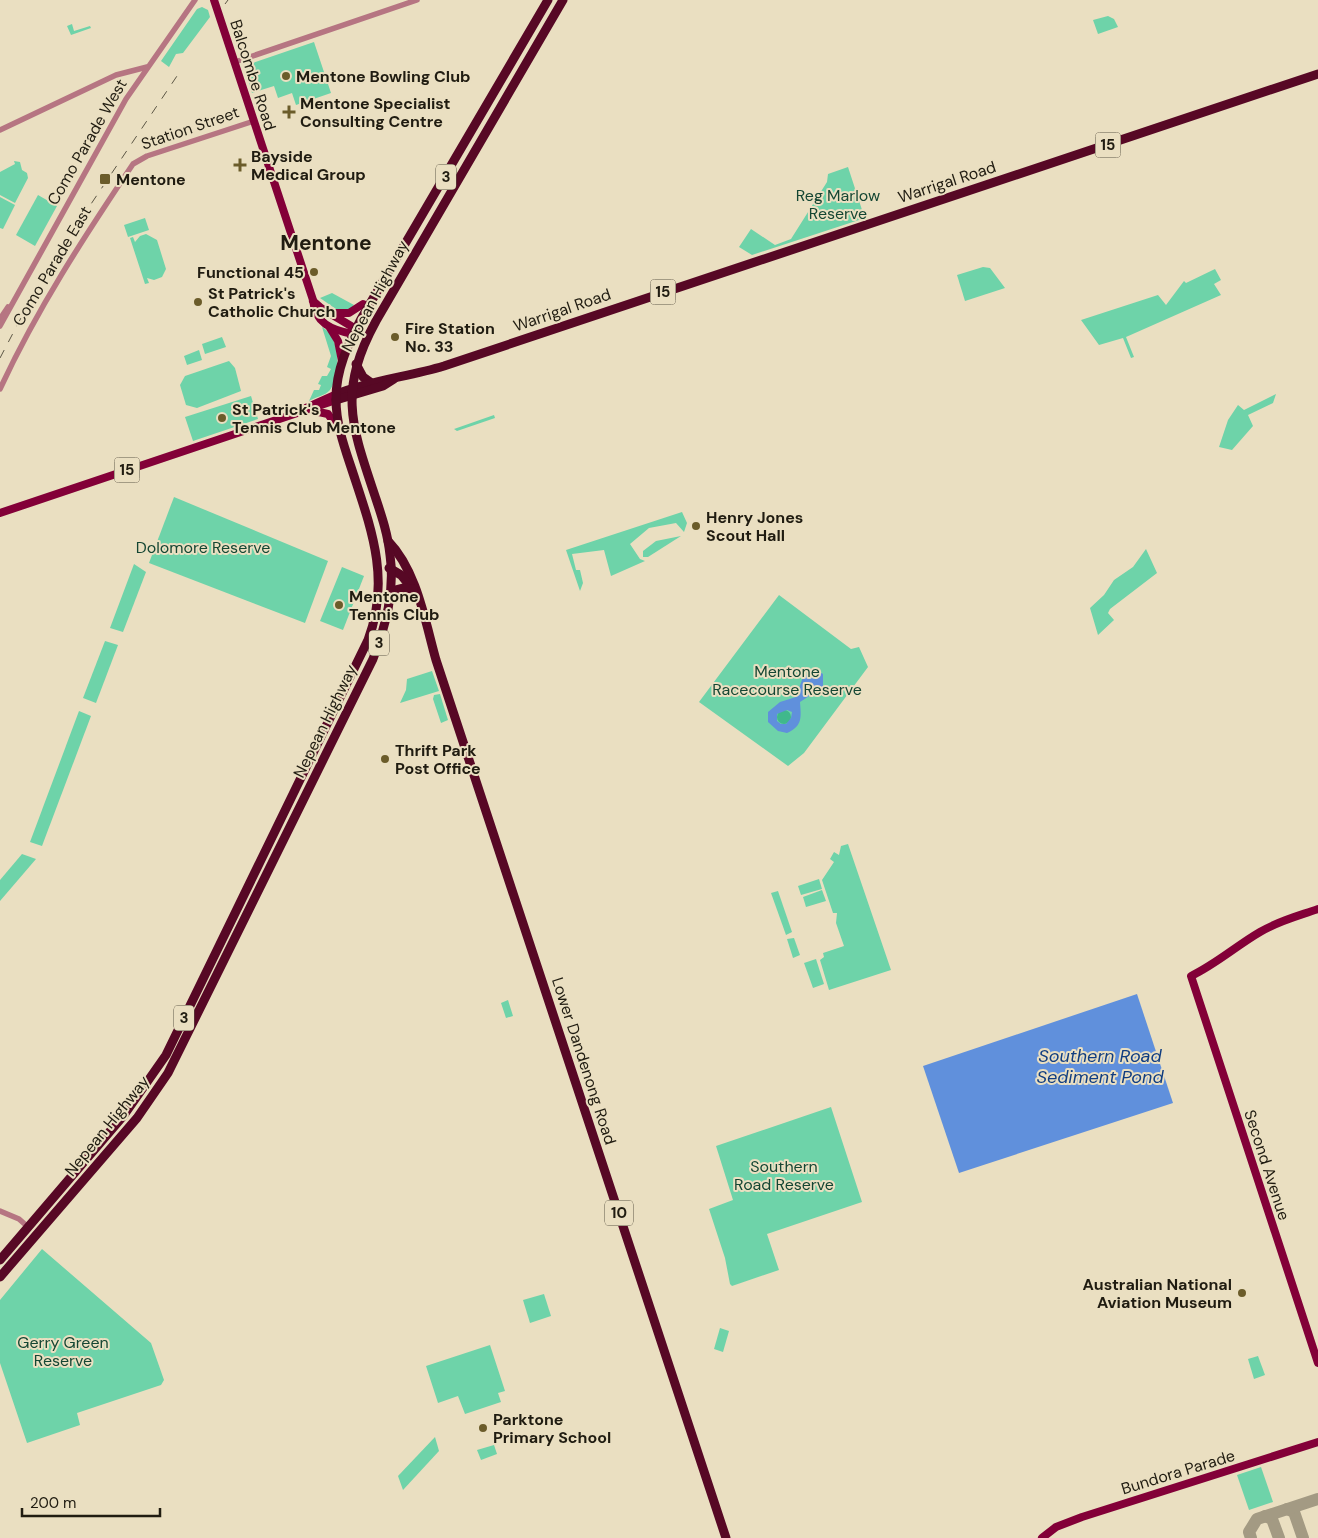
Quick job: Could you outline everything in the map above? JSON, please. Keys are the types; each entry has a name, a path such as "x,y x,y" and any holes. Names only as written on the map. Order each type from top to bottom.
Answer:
{"highway":[{"path":"547,1 559,6"},
{"name":"Nepean Highway","path":"0,1260 124,1115 166,1055 332,716 372,628 379,598 378,562 372,532 340,431 337,397 342,361 366,306 397,262 547,1"},
{"name":"Nepean Highway","path":"0,1278 133,1122 160,1086 180,1051 380,641 391,592 391,566 388,541 356,438 351,410 351,392 356,364 367,337 406,268 559,6"},
{"name":"Warrigal Road","path":"337,397 371,385 444,366 1315,76"},
{"path":"397,262 406,268"},
{"path":"354,332 367,337"},
{"path":"351,410 371,385 363,377 356,364"},
{"name":"Lower Dandenong Road","path":"388,541 408,569 726,1538"},
{"path":"378,562 391,566 404,564 408,569"},
{"name":"Lower Dandenong Road","path":"391,566 414,591"},
{"path":"391,592 404,588 414,591"},
{"path":"332,716 342,721"},
{"path":"263,857 269,858 279,849"},
{"path":"28,1228 36,1235"}],"main road":[{"name":"Balcombe Road","path":"214,0 316,315 338,341 342,361"},
{"path":"313,301 354,332"},
{"path":"329,313 349,313 366,306"},
{"path":"327,326 354,332"},
{"name":"Warrigal Road","path":"0,513 293,414 309,411 337,397"},
{"name":"Warrigal Road","path":"293,414 312,403 337,397"},
{"path":"309,411 328,414 340,431"},
{"name":"Second Avenue","path":"1318,909 1266,928 1212,966 1191,976 1318,1363"},
{"name":"Bundora Parade","path":"1045,1535 1082,1517 1318,1442"}],"street":[{"name":"Como Parade West","path":"0,326 126,99 195,0"},
{"path":"235,62 417,0"},
{"path":"0,130 116,75 147,67"},
{"name":"Station Street","path":"136,162 147,156 254,121"},
{"name":"Como Parade East","path":"0,389 61,272 136,162"},
{"name":"Como Parade West","path":"0,319 11,304"},
{"path":"0,1211 19,1219 28,1228"}],"green space":[{"path":"202,7 208,10 210,17 183,53 176,54 169,67 161,61 197,9"},
{"path":"1108,16 1114,19 1118,27 1098,34 1093,20"},
{"path":"72,24 74,31 90,26 91,28 71,35 67,26"},
{"name":"Mentone Bowling Club","path":"314,42 331,93 296,105 292,93 278,98 274,86 252,93 244,66"},
{"path":"14,161 20,162 22,170 27,173 28,178 15,203 0,195 0,172 15,164"},
{"name":"Reg Marlow Reserve","path":"848,167 864,216 862,219 752,255 739,247 751,229 775,245 791,239 827,182 828,174"},
{"path":"38,195 57,206 35,246 16,235"},
{"path":"0,197 15,205 3,229 0,228"},
{"path":"145,218 149,230 128,237 124,225"},
{"path":"146,234 157,240 166,269 162,277 154,280 147,278 149,283 145,284 130,238 133,237 135,242 140,236"},
{"path":"983,267 990,268 1005,288 965,301 957,275"},
{"path":"1215,269 1221,280 1214,284 1221,295 1126,337 1134,357 1131,358 1123,338 1099,345 1081,320 1158,295 1166,305 1184,281 1186,283"},
{"path":"332,293 354,305 350,309 336,309 320,298"},
{"path":"322,327 333,339 336,347 336,375 334,383 328,392 309,401 314,390 319,390 321,385 318,384 322,376 327,376 331,369 327,367 331,356"},
{"path":"222,337 226,347 205,354 202,344"},
{"path":"199,350 202,360 187,365 184,356"},
{"path":"229,361 235,368 241,391 197,408 186,405 180,385 185,376"},
{"path":"1276,394 1273,403 1248,415 1253,426 1232,450 1219,447 1228,420 1238,405 1244,410"},
{"name":"St Patrick's Tennis Club Mentone","path":"251,396 258,419 193,441 185,417"},
{"path":"494,415 495,418 457,431 454,429"},
{"name":"Dolomore Reserve","path":"174,497 328,561 305,623 149,563"},
{"path":"682,512 687,523 684,532 676,523 649,528 630,544 640,559 645,561 611,576 604,550 572,554 576,570 580,570 583,583 580,591 566,550"},
{"path":"681,536 648,557 643,557 643,551 656,541"},
{"path":"1146,549 1157,573 1110,609 1108,613 1114,620 1098,635 1090,608 1104,595 1114,580 1133,567"},
{"path":"134,564 146,572 123,632 110,628"},
{"name":"Mentone Tennis Club","path":"342,567 364,576 343,630 320,621"},
{"name":"Mentone Racecourse Reserve","path":"779,595 851,649 859,647 868,667 804,753 788,766 699,702"},
{"path":"105,641 118,645 96,703 83,698"},
{"path":"432,671 439,691 400,703 406,690 407,679"},
{"path":"440,694 448,720 441,723 433,699 434,695"},
{"path":"781,710 787,710 791,717 787,724 781,724 777,720 777,714"},
{"path":"79,711 91,716 42,846 30,842"},
{"path":"848,844 891,970 829,990 820,960 824,957 823,953 844,946 836,923 837,913 833,913 822,880 834,862 830,859 834,852 839,855 841,846"},
{"path":"22,854 36,859 0,901 0,880"},
{"path":"819,879 822,889 801,895 798,886"},
{"path":"822,890 826,901 806,907 803,897"},
{"path":"778,891 792,932 786,935 771,893"},
{"path":"794,938 800,955 793,958 787,939"},
{"path":"816,959 824,984 813,988 804,963"},
{"path":"508,1000 513,1016 506,1018 501,1003"},
{"name":"Southern Road Reserve","path":"831,1107 862,1202 767,1234 779,1270 732,1286 709,1209 733,1200 716,1146"},
{"name":"Gerry Green Reserve","path":"42,1249 151,1343 164,1380 161,1385 77,1413 80,1425 27,1443 0,1363 0,1300"},
{"path":"544,1294 551,1316 530,1323 523,1300"},
{"path":"720,1328 729,1331 723,1352 714,1349"},
{"path":"490,1345 505,1391 498,1393 501,1402 465,1414 458,1396 438,1403 426,1366"},
{"path":"1258,1356 1265,1375 1254,1379 1248,1359"},
{"path":"435,1437 439,1451 403,1490 398,1476"},
{"path":"494,1445 497,1454 481,1460 477,1450"},
{"path":"1261,1467 1273,1502 1249,1510 1237,1475"}],"water":[{"path":"815,669 823,674 823,687 800,702 801,717 796,727 787,733 778,731 768,722 768,712 780,702 796,697 803,677","holes":["787,710 792,712 791,718 786,724 781,724 777,721 777,714"]},
{"name":"Southern Road Sediment Pond","path":"1137,994 1173,1103 959,1173 923,1066"}],"taxiway":[{"path":"1251,1538 1249,1532 1257,1519 1318,1499"},
{"path":"1287,1509 1294,1512 1303,1538"},
{"path":"1265,1516 1272,1519 1279,1538"}],"railway":[{"path":"225,4 228,0"},
{"path":"0,358 44,274 179,73"}],"place":[{"name":"Mentone Bowling Club","path":"286,76"},
{"name":"Mentone Specialist Consulting Centre","path":"289,112"},
{"name":"Bayside Medical Group","path":"240,165"},
{"name":"Mentone","path":"105,179"},
{"name":"Functional 45","path":"314,272"},
{"name":"St Patrick's Catholic Church","path":"198,302"},
{"name":"Fire Station No. 33","path":"395,337"},
{"name":"St Patrick's Tennis Club Mentone","path":"222,418"},
{"name":"Henry Jones Scout Hall","path":"696,526"},
{"name":"Mentone Tennis Club","path":"339,605"},
{"name":"Thrift Park Post Office","path":"385,759"},
{"name":"Australian National Aviation Museum","path":"1242,1293"},
{"name":"Parktone Primary School","path":"483,1428"}],"district":[{"name":"Mentone","path":"326,243"}]}
